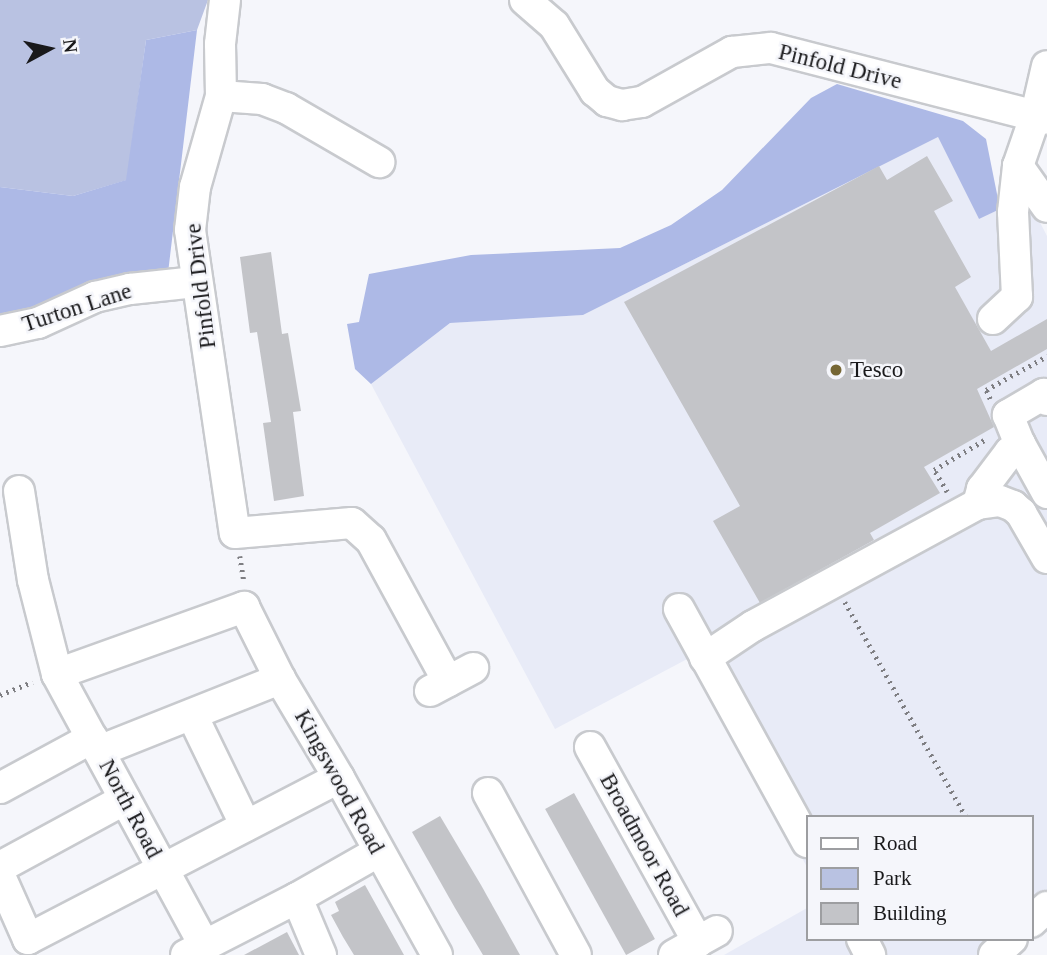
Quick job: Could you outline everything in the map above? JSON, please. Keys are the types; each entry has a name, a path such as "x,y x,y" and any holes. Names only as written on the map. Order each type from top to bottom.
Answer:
{"street":[{"name":"Pinfold Drive","path":"225,0 220,44 221,96 195,187 190,230 235,533"},
{"name":"Pinfold Drive","path":"525,0 554,24 595,91 607,101 622,105 642,102 732,52 771,48 1041,117"},
{"path":"993,319 1017,297 1013,212 1018,166 1041,117 1047,66"},
{"path":"221,96 262,99 286,108 355,137 379,162"},
{"path":"1018,166 1047,207"},
{"name":"Turton Lane","path":"0,331 38,323 95,297 130,289 196,282"},
{"path":"1004,426 1044,394 1047,400"},
{"path":"1004,426 1047,494"},
{"path":"705,658 753,626 834,583 966,504 982,489 1010,452 1004,426"},
{"name":"North Road","path":"19,491 33,580 57,674 162,868 195,950"},
{"path":"966,504 1000,501 1013,506 1021,513 1047,558"},
{"path":"235,533 352,523 370,540 451,680"},
{"path":"57,674 244,607"},
{"name":"Kingswood Road","path":"244,607 280,679 339,778 437,955"},
{"path":"679,609 806,840"},
{"path":"0,788 95,745 192,715 280,679"},
{"path":"192,715 246,826"},
{"name":"Broadmoor Road","path":"590,747 615,773 696,943"},
{"path":"0,876 27,939 339,778"},
{"path":"488,793 576,955"},
{"path":"0,867 125,799"},
{"path":"195,950 379,852"},
{"path":"297,898 321,955"},
{"path":"1033,920 1047,907"},
{"path":"994,955 1010,941"}],"path":[{"path":"966,504 934,470 1004,426 986,390 1047,356"},
{"path":"235,533 244,579 244,607"},
{"path":"834,583 965,815"},
{"path":"0,695 57,674"}],"shaded area":[{"path":"197,30 168,273 35,312 0,314 0,187 73,196 126,180 146,40"},
{"path":"837,84 963,121 986,139 1000,209 979,219 938,137 583,315 450,323 371,384 355,369 347,324 359,322 369,274 471,255 620,248 671,225 722,190 811,98"},
{"path":"938,137 979,219 1026,195 1047,236 1047,926 1033,938 1033,815 806,815 806,865 691,657 555,729 371,384 450,323 583,315"},
{"path":"806,909 806,941 1029,941 1012,955 724,955"}],"green space":[{"path":"0,0 208,0 197,30 146,40 127,180 73,196 0,187"}],"building":[{"name":"Tesco","path":"927,156 953,201 934,211 971,277 955,287 991,351 1047,319 1047,349 977,389 994,427 924,467 940,493 870,533 874,540 760,603 713,521 740,506 624,302 879,166 887,180"},
{"path":"271,252 282,334 288,333 301,411 293,412 304,496 274,501 263,423 271,422 257,332 250,333 240,257"},
{"path":"574,793 655,939 626,955 545,809"},
{"path":"440,816 520,955 483,955 455,908 412,832"},
{"path":"365,885 404,955 354,955 343,937 331,915 339,911 335,902"},
{"path":"287,932 299,955 244,955"}],"place":[{"name":"Tesco","path":"836,370"}]}
